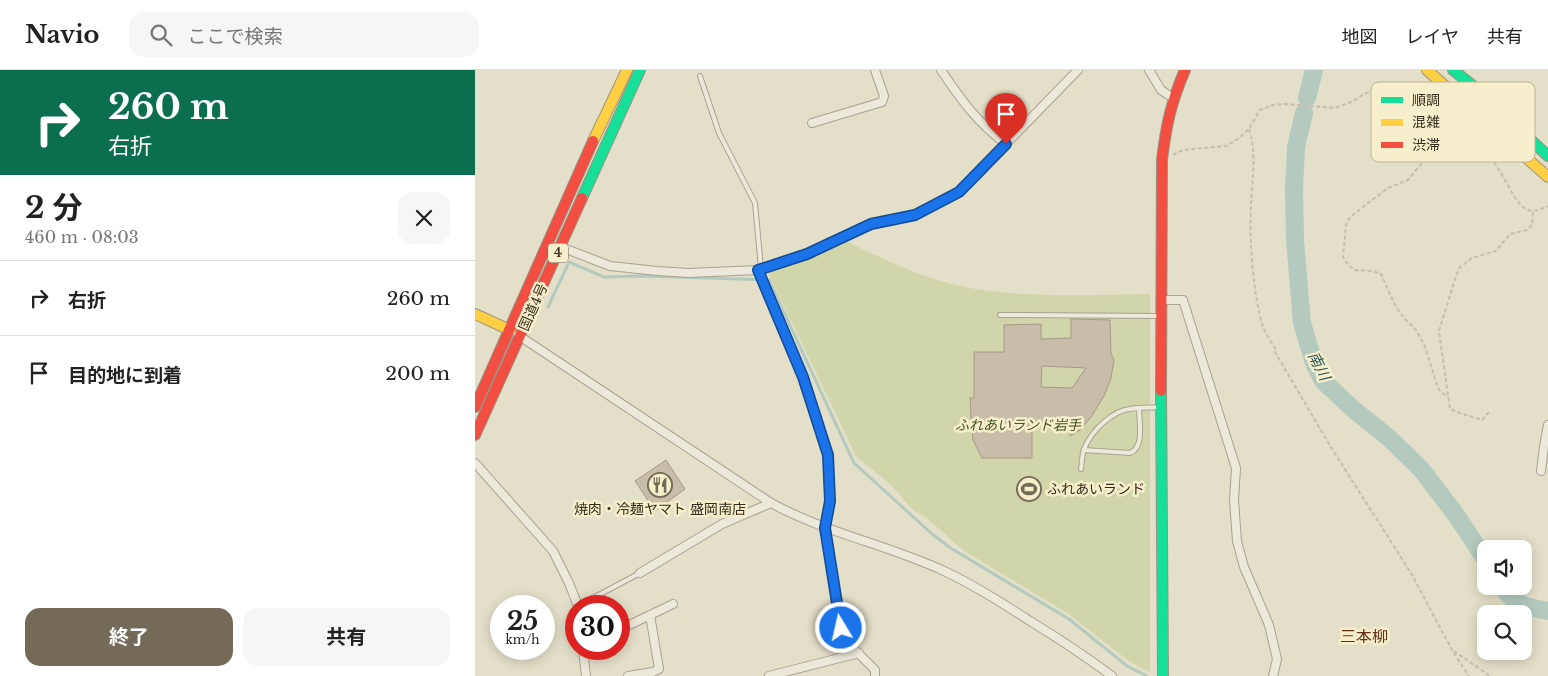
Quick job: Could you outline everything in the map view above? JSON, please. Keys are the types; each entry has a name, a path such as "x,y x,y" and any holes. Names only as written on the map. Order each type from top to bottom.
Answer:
{"main road":[{"name":"国道4号","path":"475,407 565,203 627,70"},
{"name":"国道4号","path":"475,435 640,70"},
{"path":"1163,676 1162,160 1165,131 1173,98 1185,70"},
{"path":"1427,70 1441,82"},
{"path":"1453,70 1468,82"},
{"path":"1535,144 1548,156"},
{"path":"1531,162 1548,177"},
{"path":"475,314 510,330"}],"street":[{"path":"812,123 882,102 884,96 875,70"},
{"path":"941,70 967,107 986,129 1006,144"},
{"path":"561,247 610,266 689,273 759,270 807,254 871,224 915,215 959,192 1078,70"},
{"path":"1149,70 1161,90 1173,98"},
{"path":"759,270 803,377 828,455 830,501 825,528 841,628 848,643 875,670 875,676"},
{"path":"1161,300 1183,300 1236,468 1234,500 1237,541 1244,567 1269,625 1277,659 1273,676"},
{"path":"510,330 771,503 825,528 902,554 975,586 1087,657 1112,676"},
{"path":"1541,471 1548,426"},
{"path":"475,463 553,551 574,595"},
{"path":"640,573 722,524 771,503"},
{"path":"630,625 673,604"},
{"path":"628,676 653,672 659,669 650,615"},
{"path":"769,676 859,653"},
{"path":"584,660 586,676"}],"lane":[{"path":"700,76 719,133 755,204 759,270"},
{"path":"1000,315 1161,316"},
{"path":"1084,450 1130,453 1135,451 1140,443 1139,408"},
{"path":"1081,469 1084,450 1094,433 1107,420 1128,409 1161,408"},
{"path":"599,595 640,573"}],"path":[{"path":"1162,160 1183,150 1227,146 1249,129 1260,110 1273,105 1284,104 1335,108 1351,102 1366,93 1371,93"},
{"path":"1249,129 1254,142 1251,245 1257,301 1264,328 1276,350 1275,352 1332,449 1411,573 1452,650 1469,676"},
{"path":"1421,162 1408,180 1388,188 1351,217 1346,225 1343,257 1348,265 1355,270 1373,271 1381,274 1403,318 1417,330 1424,344 1440,391 1448,397"},
{"path":"1494,162 1519,202 1526,209 1536,211 1548,206"},
{"path":"1489,412 1481,420 1459,414 1450,409 1439,330 1460,267 1472,258 1496,251 1510,234 1527,230 1532,225 1533,210"},
{"path":"1452,650 1490,676"}],"green space":[{"name":"ふれあいランド岩手","path":"847,242 931,278 983,290 1031,295 1150,294 1150,673 1129,661 1067,613 964,551 927,518 914,511 890,484 856,456 768,273"}],"building":[{"path":"1071,319 1110,320 1111,354 1114,360 1111,378 1104,396 1091,417 1080,430 1070,436 1071,422 1032,422 1032,458 982,458 973,440 971,418 970,398 974,398 974,352 1004,352 1004,325 1041,324 1041,339 1071,338","holes":["1042,366 1086,368 1072,388 1041,387"]},
{"name":"焼肉・冷麺ヤマト 盛岡南店","path":"666,460 685,489 655,511 635,481"}],"waterway":[{"name":"南川","path":"1307,98 1314,70"},
{"name":"南川","path":"1304,113 1296,147 1294,190 1295,240 1302,323 1314,363 1323,381 1353,409 1389,438 1421,469 1477,546"},
{"path":"548,307 569,262 604,277 642,276 769,280 854,463 932,534 949,547 1069,619 1127,666 1147,676"},
{"name":"南川","path":"1509,595 1522,604 1548,611"}],"traffic: fast":[{"path":"582,198 640,70"},
{"path":"1453,70 1468,82"},
{"path":"1535,144 1548,156"},
{"path":"1161,391 1163,676"}],"traffic: slow":[{"path":"593,141 627,70"},
{"path":"1427,70 1441,82"},
{"path":"1531,162 1548,177"},
{"path":"475,314 510,330"}],"traffic: jam":[{"path":"1161,391 1162,160 1170,114 1185,70"},
{"path":"475,407 593,141"},
{"path":"475,435 582,198"}],"place":[{"name":"焼肉・冷麺ヤマト 盛岡南店","path":"660,485"},
{"name":"ふれあいランド","path":"1029,489"}],"district":[{"name":"三本柳","path":"1364,636"}],"route":[{"path":"841,628 825,528 830,501 828,455 803,377 758,270 807,254 871,224 915,215 959,192 1006,144"}]}
